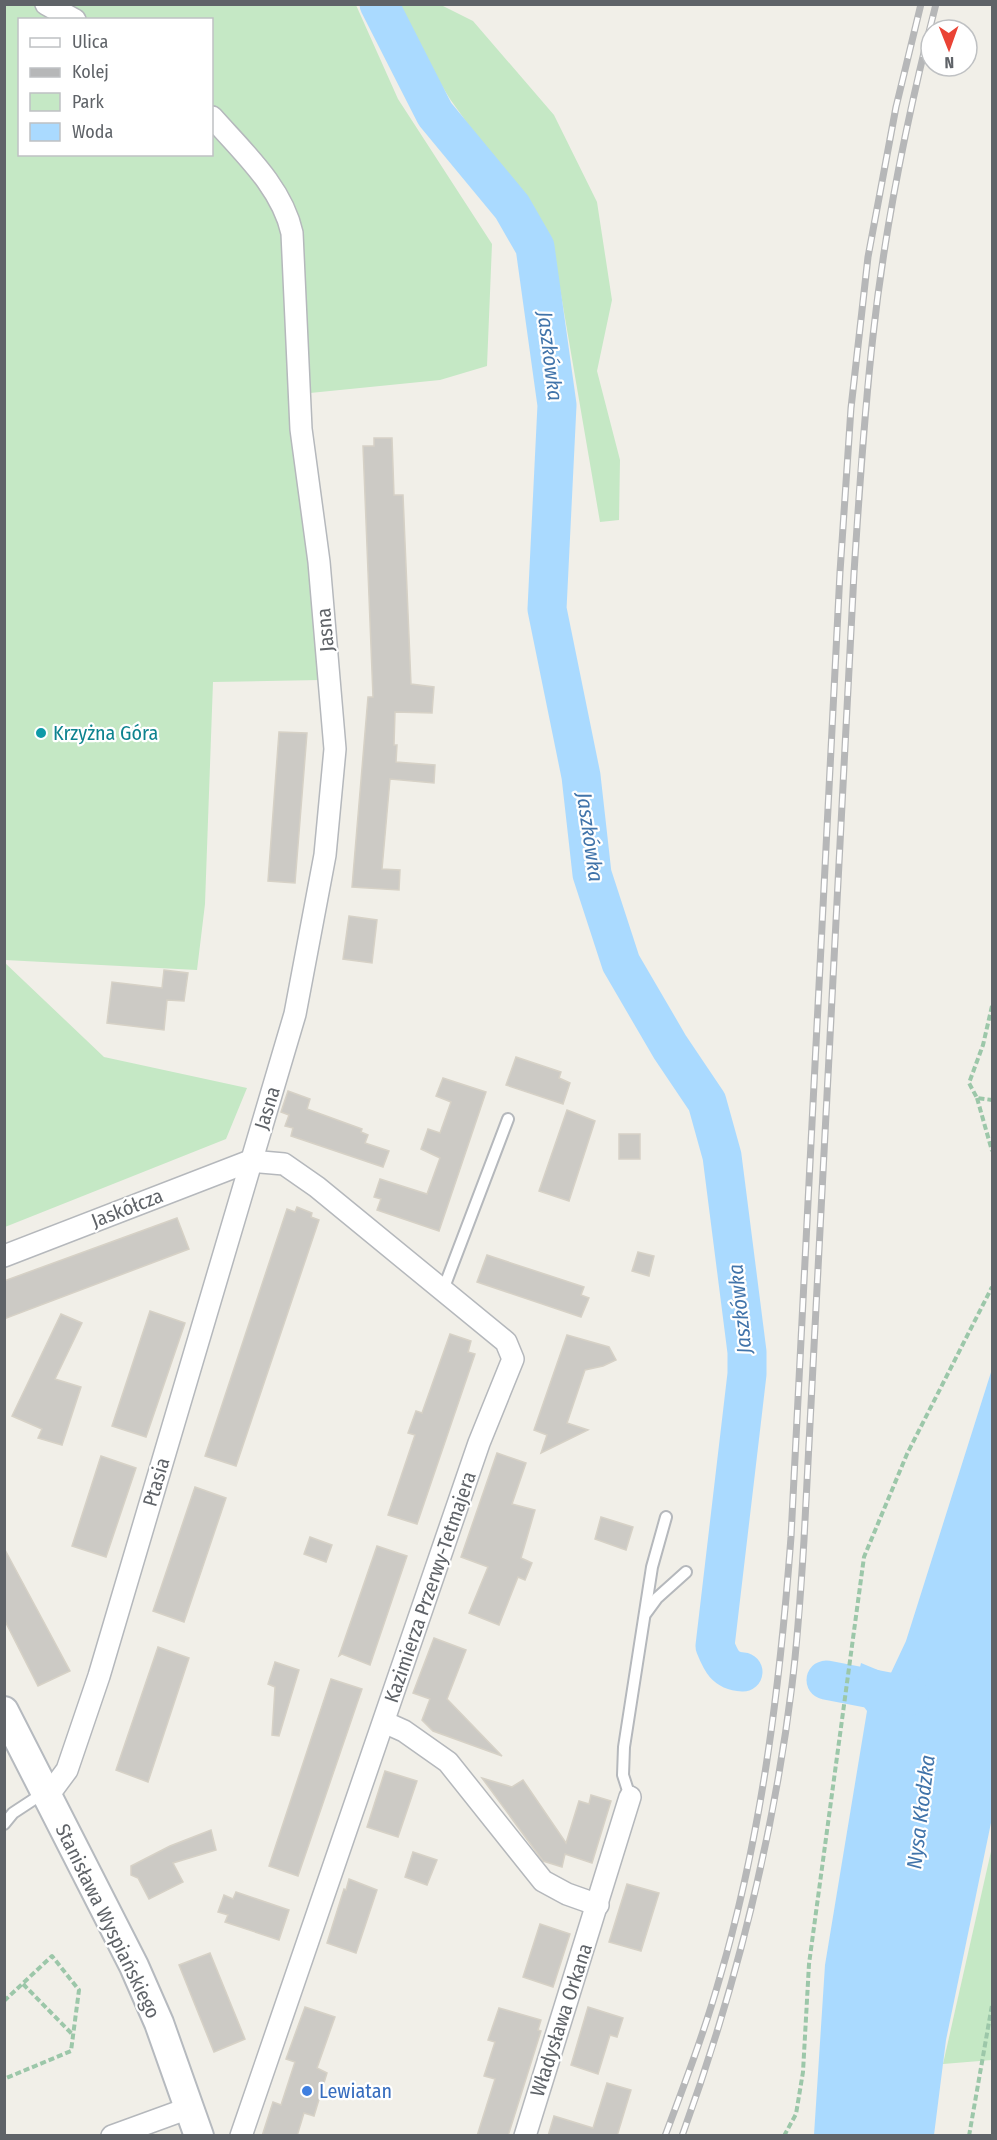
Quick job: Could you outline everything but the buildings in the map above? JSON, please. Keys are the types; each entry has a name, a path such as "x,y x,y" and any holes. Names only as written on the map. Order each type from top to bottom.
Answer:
{"main road":[{"name":"Stanisława Wyspiańskiego","path":"4,1711 134,1966 159,2023 199,2136"}],"street":[{"path":"46,4 71,18"},
{"name":"Jasna","path":"213,118 258,170 287,211 292,233 301,429 319,562 335,749 325,855 295,1014 250,1161"},
{"name":"Jaskółcza","path":"4,1256 250,1161"},
{"name":"Kazimierza Przerwy-Tetmajera","path":"241,2136 478,1443 513,1359 506,1342 318,1187 284,1164 250,1161"},
{"name":"Ptasia","path":"46,1794 68,1770 99,1676 250,1161"},
{"path":"384,1722 404,1731 448,1762 543,1881 567,1894 598,1905"},
{"name":"Władysława Orkana","path":"525,2136 630,1797"},
{"path":"112,2136 189,2108"}],"lane":[{"path":"443,1290 508,1119"},
{"path":"630,1797 623,1775 624,1747 655,1550 666,1517"},
{"path":"644,1615 657,1598 686,1572"},
{"path":"4,1824 13,1813 46,1794"}],"path":[{"path":"993,1006 983,1045 969,1083 977,1098 993,1151"},
{"path":"977,1098 993,1100"},
{"path":"784,2136 796,2114 803,2072 808,1964 864,1557 907,1454 993,1287"},
{"path":"4,2001 52,1956 79,1990 71,2051 4,2079"},
{"path":"23,1984 73,2035"},
{"path":"969,2136 993,2005"}],"green space":[{"path":"5,5 356,5 398,99 492,244 487,366 440,380 290,395 320,680 213,682 205,904 197,970 5,960"},
{"path":"393,5 441,5 473,21 554,115 597,202 612,300 597,371 620,460 619,520 600,522 559,283 540,225 450,99"},
{"path":"4,962 104,1057 247,1088 226,1139 5,1227"},
{"path":"992,1847 992,2060 943,2064"}],"water":[{"name":"Nysa Kłodzka","path":"992,1369 992,1818 946,2040 934,2135 814,2135 825,1965 867,1711 854,1693 861,1663 890,1675 906,1641"}],"waterway":[{"name":"Jaszkówka","path":"379,4 435,114 512,207 535,247 557,405 547,609 581,776 592,874 621,963 670,1047 707,1102 722,1156 747,1352 747,1374 715,1646 719,1656 728,1667 743,1672"},
{"name":"Jaszkówka","path":"826,1680 909,1696"}],"railway":[{"path":"665,2136 708,2017 735,1923 758,1814 775,1704 791,1537 840,572 851,408 868,257 896,107 921,4"},
{"path":"682,2136 719,2026 750,1914 774,1800 792,1685 804,1540 854,573 864,425 878,294 891,211 916,86 936,4"}],"place":[{"name":"Krzyżna Góra","path":"41,733"},
{"name":"Lewiatan","path":"307,2091"}]}
